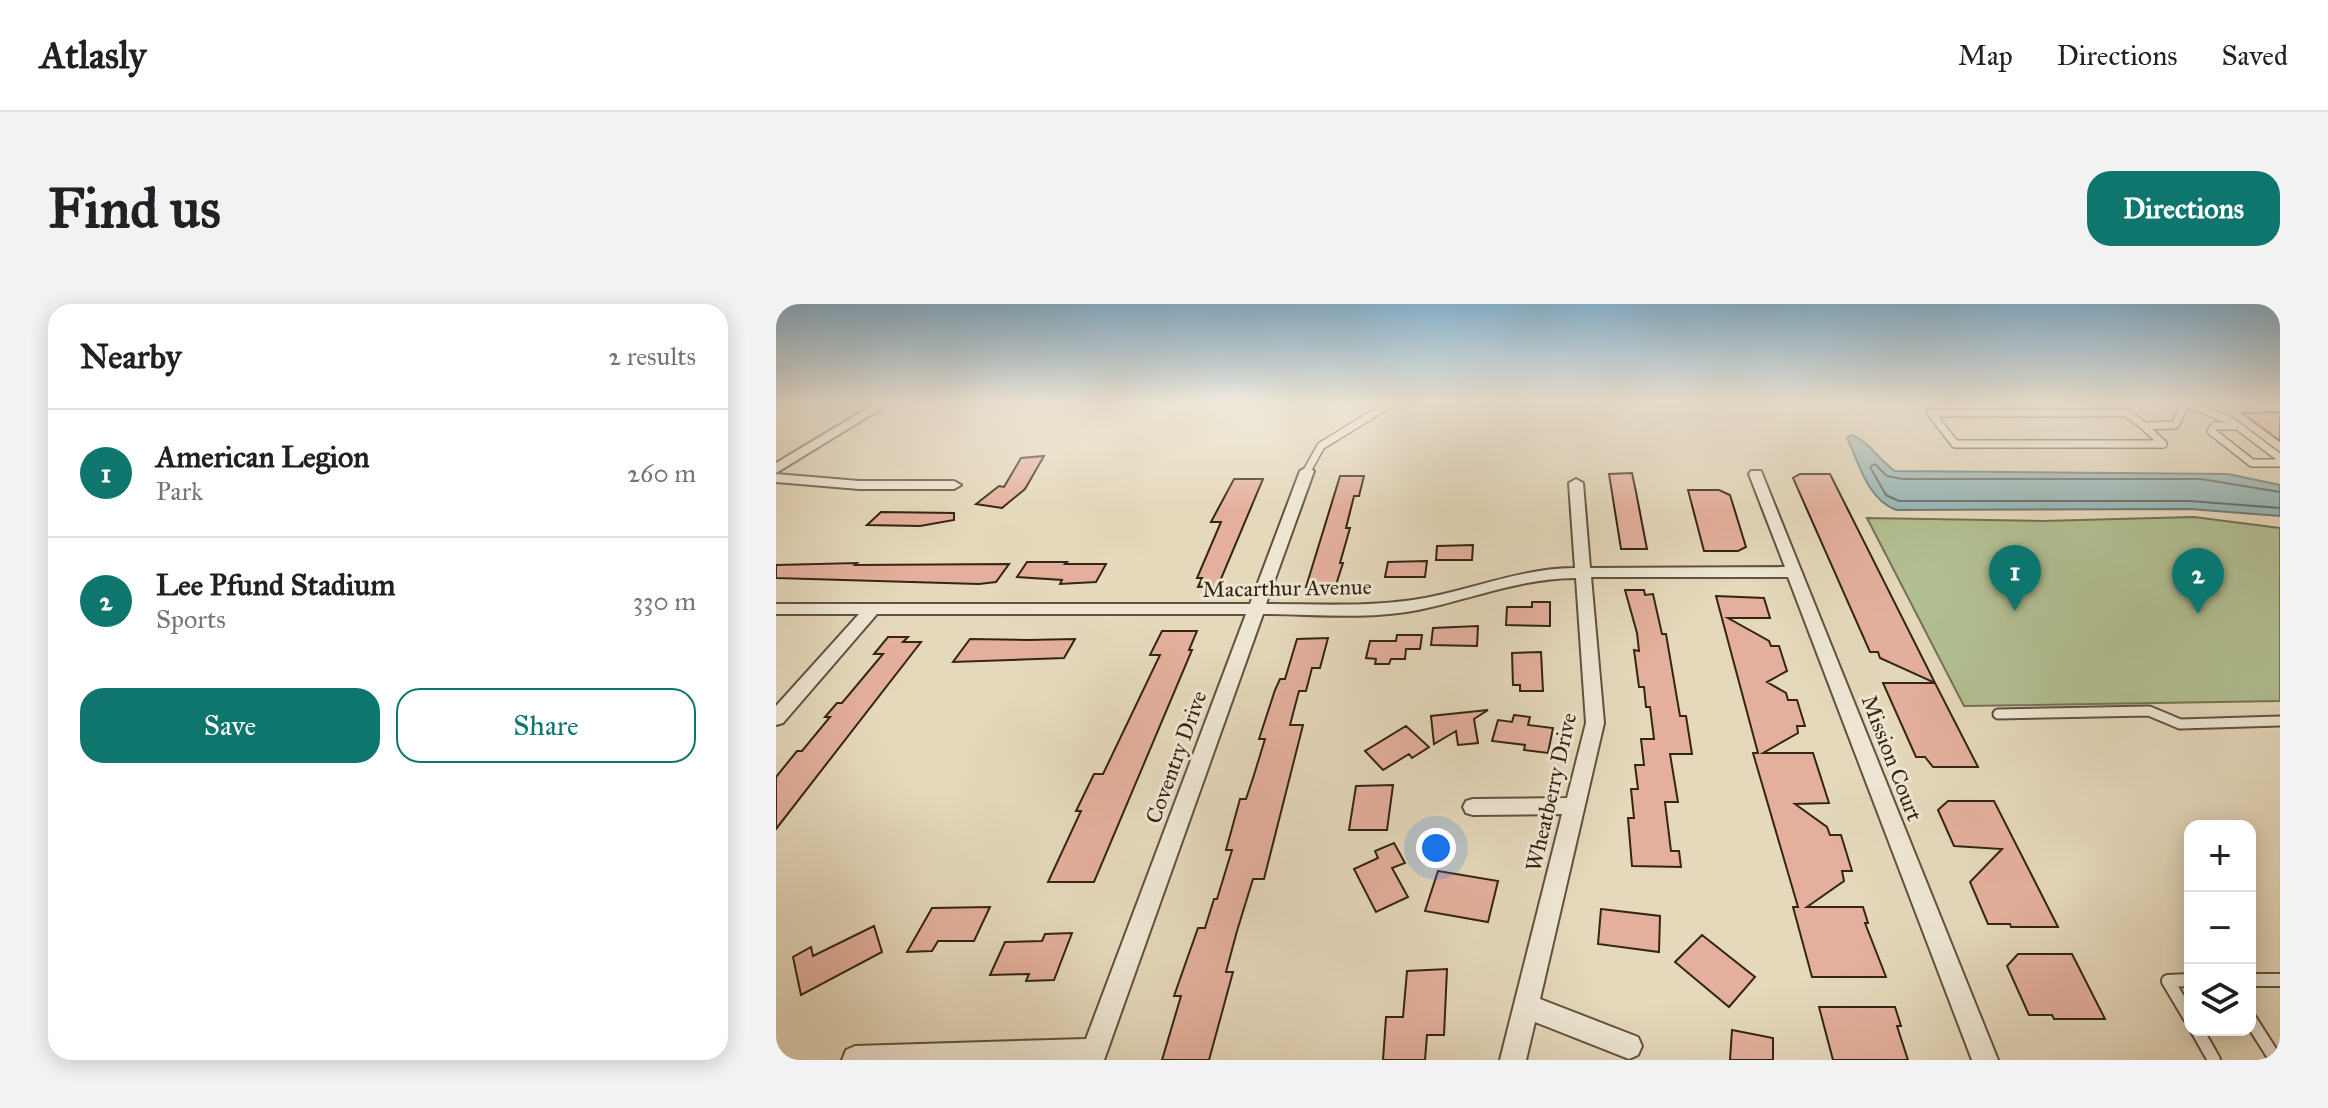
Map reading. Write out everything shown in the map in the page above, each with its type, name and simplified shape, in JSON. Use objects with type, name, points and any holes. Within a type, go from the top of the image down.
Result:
[{"type":"street","points":[[776,469],[826,438]]},
{"type":"street","name":"Coventry Drive","points":[[1093,1056],[1307,471]]},
{"type":"street","name":"Mission Court","points":[[1756,474],[1985,1060]]},
{"type":"street","points":[[776,478],[859,485],[954,485]]},
{"type":"street","name":"Wheatberry Drive","points":[[1513,1060],[1595,723],[1576,483]]},
{"type":"street","name":"Macarthur Avenue","points":[[776,609],[1255,611],[1401,607],[1521,577],[1583,572],[1794,572]]},
{"type":"street","points":[[776,718],[871,611]]},
{"type":"street","points":[[1473,807],[1575,806]]},
{"type":"street","points":[[1528,1007],[1629,1046]]},
{"type":"street","points":[[855,1059],[1093,1056]]},
{"type":"lane","points":[[1307,471],[1321,446],[1334,438]]},
{"type":"lane","points":[[1951,438],[1955,444],[2163,444],[2157,438]]},
{"type":"lane","points":[[2220,438],[2252,463],[2280,460]]},
{"type":"lane","points":[[2253,438],[2280,460]]},
{"type":"lane","points":[[1998,714],[2149,711],[2180,724],[2280,721]]},
{"type":"lane","points":[[2184,980],[2168,981],[2184,1008]]},
{"type":"lane","points":[[2256,980],[2280,980]]},
{"type":"lane","points":[[2256,1028],[2276,1060]]},
{"type":"lane","points":[[2200,1036],[2214,1060]]},
{"type":"green space","points":[[2194,517],[2280,528],[2280,701],[1964,706],[1867,518],[2042,521]]},
{"type":"water","points":[[1847,438],[1864,442],[1895,471],[2228,474],[2280,485],[2280,516],[2190,509],[1897,510],[1879,498],[1866,480]]},
{"type":"building","points":[[1044,456],[1025,489],[1002,508],[976,504],[999,486],[1004,487],[1021,458]]},
{"type":"building","points":[[1632,473],[1647,549],[1621,549],[1609,474]]},
{"type":"building","points":[[1800,474],[1830,474],[1935,683],[1880,658],[1878,652],[1870,652],[1793,478]]},
{"type":"building","points":[[1340,476],[1364,476],[1359,496],[1354,496],[1346,528],[1350,528],[1340,563],[1343,563],[1335,588],[1306,587]]},
{"type":"building","points":[[1234,479],[1263,479],[1218,586],[1198,587],[1202,578],[1197,578],[1221,522],[1211,522]]},
{"type":"building","points":[[1688,490],[1719,490],[1730,495],[1746,547],[1738,551],[1704,551]]},
{"type":"building","points":[[881,512],[954,513],[954,520],[920,526],[867,525]]},
{"type":"building","points":[[1473,545],[1472,560],[1436,560],[1437,546]]},
{"type":"building","points":[[1427,561],[1425,577],[1385,577],[1388,562]]},
{"type":"building","points":[[1027,562],[1106,564],[1096,582],[1060,584],[1062,580],[1017,577]]},
{"type":"building","points":[[857,563],[855,565],[1009,564],[996,582],[979,584],[776,578],[776,565]]},
{"type":"building","points":[[1625,590],[1644,590],[1645,595],[1653,594],[1662,634],[1666,634],[1680,716],[1686,716],[1692,754],[1670,754],[1678,802],[1665,802],[1671,851],[1679,851],[1681,867],[1632,866],[1628,818],[1634,818],[1631,789],[1638,789],[1635,765],[1644,765],[1641,739],[1654,739],[1650,707],[1646,707],[1644,687],[1639,687],[1634,650],[1639,651],[1637,633]]},
{"type":"building","points":[[1716,596],[1764,598],[1770,618],[1728,618],[1769,641],[1771,646],[1779,646],[1787,671],[1767,682],[1786,693],[1788,700],[1797,700],[1805,726],[1797,726],[1798,733],[1763,753],[1813,753],[1829,803],[1795,804],[1827,827],[1830,835],[1841,835],[1852,871],[1842,871],[1844,881],[1807,907],[1863,907],[1868,923],[1865,923],[1886,977],[1812,977],[1793,907],[1798,907],[1753,753],[1758,753]]},
{"type":"building","points":[[1532,602],[1550,602],[1550,626],[1506,625],[1507,607],[1532,607]]},
{"type":"building","points":[[1478,626],[1477,646],[1431,645],[1433,628]]},
{"type":"building","points":[[1162,631],[1197,631],[1189,650],[1192,650],[1094,882],[1048,882],[1081,811],[1076,811],[1094,774],[1103,774],[1160,655],[1150,655]]},
{"type":"building","points":[[1397,635],[1422,635],[1420,649],[1406,649],[1405,659],[1391,659],[1389,664],[1375,664],[1376,659],[1366,658],[1370,641],[1396,641]]},
{"type":"building","points":[[888,637],[908,637],[903,642],[921,642],[776,829],[776,777],[797,751],[802,751],[830,717],[825,717],[837,703],[842,703],[883,654],[874,654]]},
{"type":"building","points":[[1328,638],[1320,668],[1312,668],[1306,691],[1299,691],[1290,725],[1303,725],[1264,879],[1253,879],[1237,931],[1226,972],[1233,972],[1209,1060],[1162,1060],[1181,996],[1174,996],[1198,928],[1205,928],[1214,899],[1217,899],[1232,850],[1226,850],[1240,799],[1246,799],[1254,775],[1265,739],[1259,739],[1275,690],[1280,679],[1285,679],[1297,639]]},
{"type":"building","points":[[970,639],[1075,639],[1064,658],[953,662]]},
{"type":"building","points":[[1541,652],[1543,691],[1520,691],[1520,685],[1513,685],[1512,653]]},
{"type":"building","points":[[1883,683],[1935,683],[1978,767],[1933,767],[1925,757],[1916,757]]},
{"type":"building","points":[[1488,710],[1474,719],[1478,743],[1458,745],[1456,731],[1434,744],[1431,716]]},
{"type":"building","points":[[1514,715],[1530,717],[1528,725],[1553,728],[1548,753],[1524,750],[1525,745],[1492,741],[1498,720],[1512,722]]},
{"type":"building","points":[[1406,726],[1429,747],[1412,758],[1409,754],[1383,770],[1365,751]]},
{"type":"building","points":[[1393,785],[1387,830],[1349,830],[1356,786]]},
{"type":"building","points":[[1948,801],[1994,801],[2058,927],[1988,924],[1970,882],[2002,849],[1954,846],[1938,810]]},
{"type":"building","points":[[1394,843],[1405,863],[1392,868],[1408,897],[1376,912],[1354,869],[1378,858],[1375,851]]},
{"type":"building","points":[[1438,871],[1498,881],[1488,922],[1425,911]]},
{"type":"building","points":[[990,907],[974,941],[938,941],[932,951],[907,952],[932,908]]},
{"type":"building","points":[[1601,909],[1660,916],[1659,952],[1598,944]]},
{"type":"building","points":[[874,926],[882,952],[801,995],[793,957],[811,947],[813,956]]},
{"type":"building","points":[[1072,933],[1054,980],[1026,981],[1029,974],[990,975],[1005,942],[1042,941],[1045,934]]},
{"type":"building","points":[[1702,935],[1755,977],[1729,1007],[1675,962]]},
{"type":"building","points":[[2018,954],[2072,954],[2105,1019],[2054,1019],[2052,1015],[2029,1015],[2007,966]]},
{"type":"building","points":[[1447,969],[1444,1035],[1427,1035],[1425,1060],[1383,1060],[1386,1017],[1403,1017],[1407,971]]},
{"type":"building","points":[[1819,1007],[1895,1007],[1901,1026],[1897,1026],[1908,1060],[1833,1060]]},
{"type":"building","points":[[1732,1030],[1773,1038],[1773,1060],[1730,1060]]},
{"type":"place","name":"American Legion","points":[[2015,611]]},
{"type":"place","name":"Lee Pfund Stadium","points":[[2198,614]]}]
